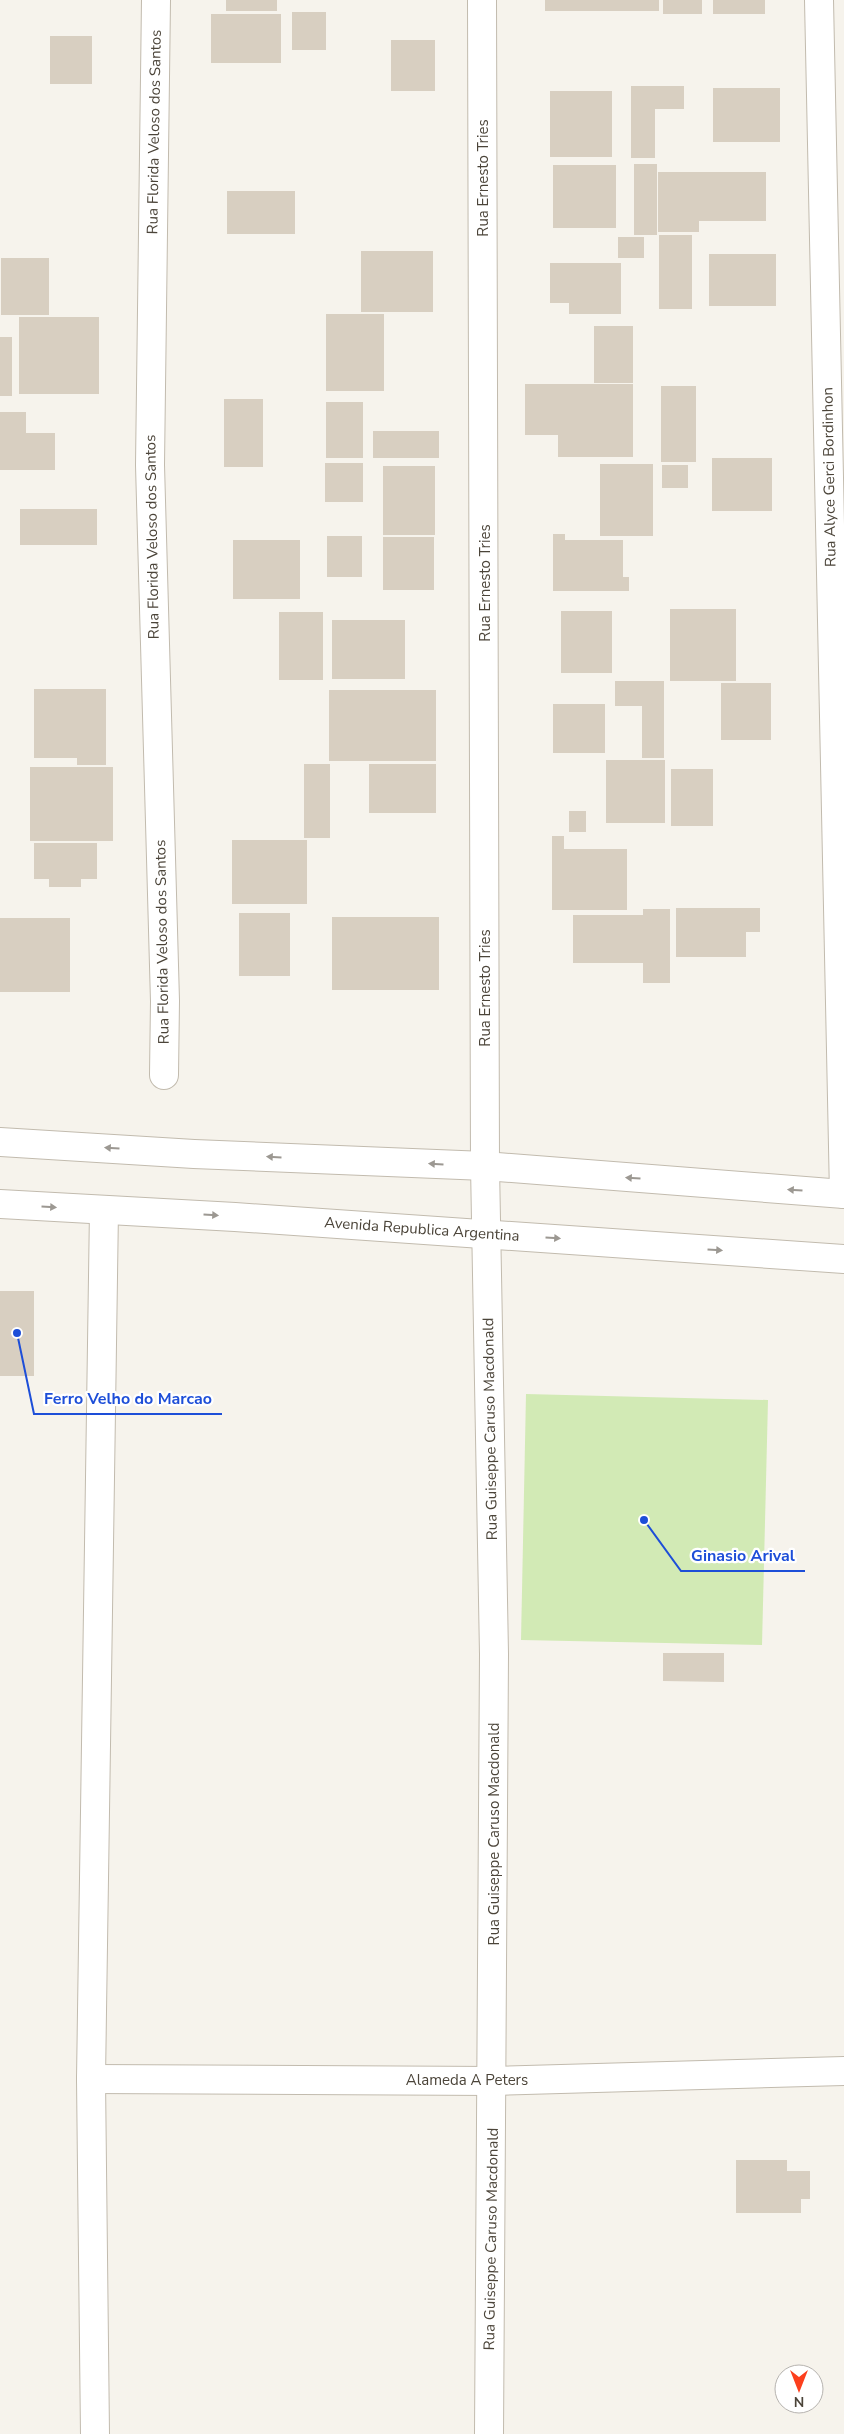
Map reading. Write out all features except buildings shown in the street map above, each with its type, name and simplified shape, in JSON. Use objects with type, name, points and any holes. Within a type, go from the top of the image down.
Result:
[{"type":"street","name":"Rua Florida Veloso dos Santos","points":[[156,0],[150,465],[164,1001],[164,1075]]},
{"type":"street","name":"Rua Ernesto Tries","points":[[482,0],[485,1166],[487,1234]]},
{"type":"street","name":"Rua Alyce Gerci Bordinhon","points":[[819,0],[844,1194]]},
{"type":"street","points":[[0,1142],[194,1154],[485,1166],[844,1194]]},
{"type":"street","name":"Avenida Republica Argentina","points":[[0,1204],[487,1234],[844,1259]]},
{"type":"street","points":[[95,2434],[90,2079],[104,1210]]},
{"type":"street","name":"Rua Guiseppe Caruso Macdonald","points":[[487,1234],[494,1654],[493,2082],[489,2434]]},
{"type":"street","name":"Alameda A Peters","points":[[90,2079],[493,2082],[844,2071]]},
{"type":"green space","points":[[526,1394],[768,1400],[762,1645],[521,1640]]},
{"type":"place","name":"Ferro Velho do Marcao","points":[[17,1333]]},
{"type":"place","name":"Ginasio Arival","points":[[644,1520]]}]
